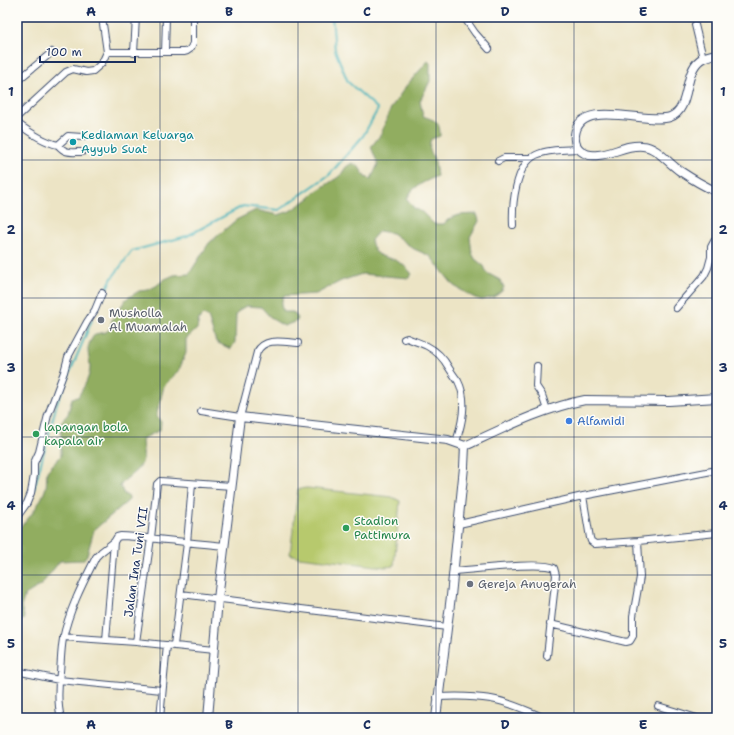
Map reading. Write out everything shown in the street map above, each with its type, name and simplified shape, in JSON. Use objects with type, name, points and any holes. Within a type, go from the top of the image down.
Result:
[{"type":"street","points":[[17,117],[66,72],[73,69],[90,72],[96,70],[102,63],[107,52],[102,17]]},
{"type":"street","points":[[134,53],[136,17]]},
{"type":"street","points":[[165,52],[166,17]]},
{"type":"street","points":[[107,52],[184,52],[190,49],[193,43],[193,17]]},
{"type":"street","points":[[464,17],[489,49]]},
{"type":"street","points":[[695,25],[703,58]]},
{"type":"street","points":[[17,81],[52,52]]},
{"type":"street","points":[[717,54],[703,58],[699,61],[692,71],[681,107],[674,115],[657,118],[610,114],[592,116],[581,122],[575,132],[575,145],[578,149],[588,155],[600,155],[627,147],[648,147],[693,180],[717,192]]},
{"type":"street","points":[[17,123],[29,132],[58,145],[63,150],[69,152],[82,152]]},
{"type":"street","points":[[58,145],[68,136],[82,137]]},
{"type":"street","points":[[498,161],[504,158],[531,158],[542,153],[578,149]]},
{"type":"street","points":[[513,226],[516,190],[523,170],[531,158]]},
{"type":"street","points":[[676,308],[704,276],[711,257],[711,247],[717,236]]},
{"type":"street","points":[[17,516],[31,493],[34,463],[39,452],[48,415],[68,357],[84,327],[97,307],[102,293]]},
{"type":"street","points":[[404,339],[407,338],[436,352],[445,361],[458,382],[461,390],[463,405],[461,426],[456,442]]},
{"type":"street","points":[[208,718],[218,599],[240,417],[257,352],[261,346],[272,341],[298,343]]},
{"type":"street","points":[[537,366],[536,386],[542,394],[547,410]]},
{"type":"street","points":[[201,410],[240,417],[456,442],[465,446],[547,410],[573,402],[585,400],[669,401],[717,398]]},
{"type":"street","points":[[436,718],[437,697],[454,571],[465,446]]},
{"type":"street","points":[[459,524],[584,496],[717,470]]},
{"type":"street","name":"Jalan Ina Tuni VII","points":[[136,642],[157,484],[160,481],[192,484]]},
{"type":"street","points":[[174,645],[187,543],[192,484],[232,486]]},
{"type":"street","points":[[584,496],[590,538],[593,543],[638,541],[717,533]]},
{"type":"street","points":[[61,718],[58,708],[63,637],[73,603],[96,557],[114,542],[117,537],[121,536],[225,546]]},
{"type":"street","points":[[550,624],[630,642],[633,636],[633,616],[640,577],[638,541]]},
{"type":"street","points":[[106,640],[114,542]]},
{"type":"street","points":[[454,571],[532,565],[552,566],[556,575],[547,656]]},
{"type":"street","points":[[181,594],[447,627]]},
{"type":"street","points":[[63,637],[174,645],[214,650]]},
{"type":"street","points":[[160,718],[167,645]]},
{"type":"street","points":[[21,672],[59,680],[162,690]]},
{"type":"street","points":[[437,697],[472,697],[492,699],[545,718]]},
{"type":"street","points":[[658,706],[697,718]]},
{"type":"green space","points":[[428,61],[430,63],[430,81],[420,101],[423,116],[436,122],[439,127],[440,136],[431,139],[430,146],[430,151],[435,162],[437,176],[424,182],[412,191],[407,199],[414,208],[422,212],[434,224],[444,224],[447,220],[459,215],[477,214],[479,221],[470,237],[472,253],[475,259],[484,266],[487,273],[500,280],[504,287],[502,291],[494,297],[482,300],[475,298],[454,286],[430,256],[414,249],[392,233],[379,231],[371,240],[374,250],[379,255],[395,260],[407,268],[412,274],[409,278],[362,274],[341,281],[316,294],[283,296],[281,306],[284,312],[293,312],[298,318],[297,321],[284,326],[272,319],[261,307],[246,306],[239,310],[236,315],[235,342],[231,349],[216,342],[208,317],[203,315],[199,319],[197,329],[186,339],[186,353],[179,370],[164,386],[157,413],[157,417],[161,422],[160,430],[142,439],[142,463],[120,486],[124,494],[129,497],[129,500],[94,530],[87,555],[83,560],[60,561],[41,585],[25,595],[21,607],[25,619],[17,622],[17,529],[26,521],[38,504],[46,487],[47,471],[61,456],[61,422],[68,414],[72,398],[78,397],[88,379],[90,367],[88,347],[95,334],[106,332],[110,329],[112,320],[126,299],[139,291],[148,290],[156,286],[165,279],[174,275],[189,274],[209,243],[236,220],[256,210],[278,215],[290,211],[308,199],[315,192],[340,176],[346,167],[352,163],[359,167],[365,177],[371,179],[378,164],[371,147],[381,134],[391,108],[406,86]]},
{"type":"green space","points":[[307,488],[392,497],[400,501],[394,566],[385,567],[299,557],[290,554],[298,489]]},
{"type":"waterway","points":[[104,294],[112,278],[132,251],[187,236],[243,206],[279,210],[329,175],[363,136],[378,109],[348,82],[335,50],[332,17]]},
{"type":"waterway","points":[[34,489],[57,403],[92,320]]},
{"type":"place","name":"Kediaman Keluarga Ayyub Suat","points":[[73,142]]},
{"type":"place","name":"Musholla Al Muamalah","points":[[101,320]]},
{"type":"place","name":"Alfamidi","points":[[569,421]]},
{"type":"place","name":"lapangan bola kapala air","points":[[36,434]]},
{"type":"place","name":"Stadion Pattimura","points":[[346,528]]},
{"type":"place","name":"Gereja Anugerah","points":[[470,584]]}]
